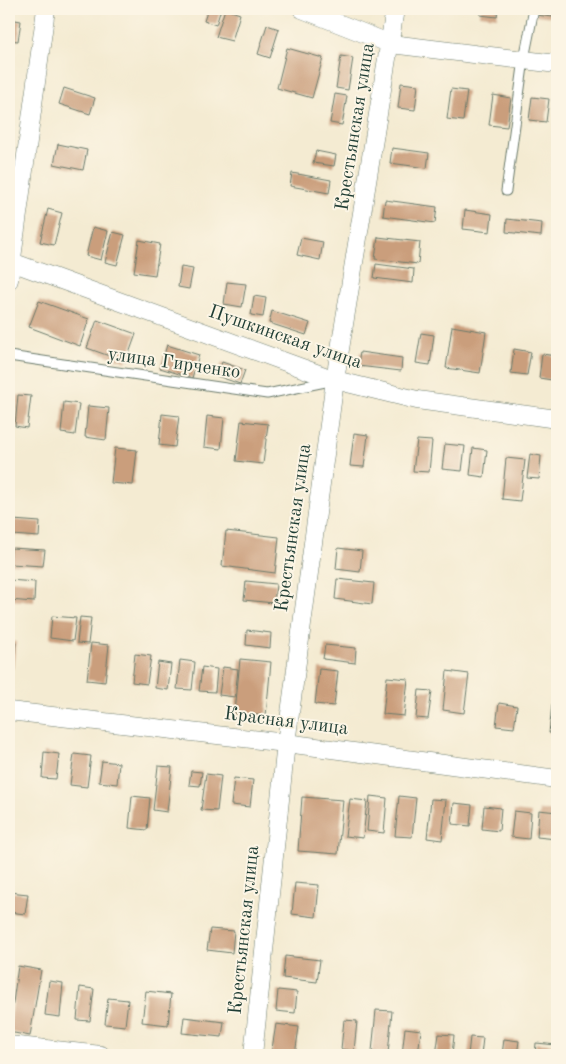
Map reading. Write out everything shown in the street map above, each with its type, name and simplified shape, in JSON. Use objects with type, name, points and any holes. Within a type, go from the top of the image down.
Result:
[{"type":"street","points":[[9,280],[10,261],[46,9]]},
{"type":"street","points":[[302,9],[391,44],[557,64]]},
{"type":"street","name":"Крестьянская улица","points":[[253,1055],[286,743],[335,380],[391,44],[395,9]]},
{"type":"street","name":"Пушкинская улица","points":[[10,261],[335,380],[418,400],[557,419]]},
{"type":"street","name":"Красная улица","points":[[9,710],[286,743],[557,779]]},
{"type":"street","points":[[9,1045],[101,1055]]},
{"type":"lane","points":[[506,191],[524,59],[534,9]]},
{"type":"lane","name":"улица Гирченко","points":[[9,356],[267,394],[335,380]]},
{"type":"building","points":[[208,9],[221,9],[216,25],[204,21]]},
{"type":"building","points":[[225,9],[240,14],[232,41],[216,37]]},
{"type":"building","points":[[481,9],[498,9],[497,17],[480,15]]},
{"type":"building","points":[[537,9],[554,9],[553,17],[536,15]]},
{"type":"building","points":[[9,19],[21,21],[18,41],[9,40]]},
{"type":"building","points":[[267,25],[279,29],[270,58],[258,54]]},
{"type":"building","points":[[287,48],[323,58],[312,98],[277,88]]},
{"type":"building","points":[[341,56],[353,58],[348,90],[336,88]]},
{"type":"building","points":[[401,83],[418,85],[415,110],[398,108]]},
{"type":"building","points":[[64,88],[95,98],[90,114],[59,104]]},
{"type":"building","points":[[451,89],[467,91],[463,121],[447,119]]},
{"type":"building","points":[[335,94],[347,96],[342,125],[330,123]]},
{"type":"building","points":[[493,95],[511,98],[507,127],[489,125]]},
{"type":"building","points":[[532,97],[549,99],[546,122],[529,120]]},
{"type":"building","points":[[58,144],[87,150],[83,170],[54,164]]},
{"type":"building","points":[[392,148],[429,153],[427,168],[390,163]]},
{"type":"building","points":[[316,151],[336,155],[334,166],[313,163]]},
{"type":"building","points":[[292,173],[331,180],[329,193],[290,186]]},
{"type":"building","points":[[385,200],[437,207],[435,223],[383,216]]},
{"type":"building","points":[[48,209],[62,213],[54,245],[40,242]]},
{"type":"building","points":[[465,210],[492,214],[490,232],[463,229]]},
{"type":"building","points":[[507,219],[542,223],[541,236],[506,232]]},
{"type":"building","points":[[93,227],[108,231],[101,260],[86,256]]},
{"type":"building","points":[[113,232],[125,235],[117,265],[105,262]]},
{"type":"building","points":[[378,237],[420,242],[418,264],[375,259]]},
{"type":"building","points":[[301,238],[323,242],[320,260],[297,255]]},
{"type":"building","points":[[139,240],[160,244],[155,275],[134,272]]},
{"type":"building","points":[[376,264],[414,269],[413,283],[374,278]]},
{"type":"building","points":[[181,267],[193,269],[189,289],[178,287]]},
{"type":"building","points":[[227,282],[246,284],[242,307],[224,304]]},
{"type":"building","points":[[254,296],[266,298],[263,317],[251,315]]},
{"type":"building","points":[[39,301],[89,319],[80,346],[29,327]]},
{"type":"building","points":[[272,311],[310,323],[306,335],[269,323]]},
{"type":"building","points":[[97,320],[136,334],[126,362],[87,348]]},
{"type":"building","points":[[452,326],[486,332],[480,373],[446,368]]},
{"type":"building","points":[[421,333],[434,335],[430,365],[416,363]]},
{"type":"building","points":[[167,345],[199,355],[192,378],[160,368]]},
{"type":"building","points":[[514,349],[531,352],[527,375],[511,373]]},
{"type":"building","points":[[360,352],[402,358],[401,371],[358,366]]},
{"type":"building","points":[[542,354],[556,356],[552,380],[539,378]]},
{"type":"building","points":[[222,362],[245,370],[240,384],[217,376]]},
{"type":"building","points":[[18,395],[31,396],[27,428],[15,426]]},
{"type":"building","points":[[64,402],[79,404],[75,435],[61,433]]},
{"type":"building","points":[[88,406],[109,408],[106,440],[85,437]]},
{"type":"building","points":[[162,414],[179,416],[175,447],[159,445]]},
{"type":"building","points":[[207,416],[224,418],[221,449],[204,447]]},
{"type":"building","points":[[241,421],[268,424],[263,464],[236,461]]},
{"type":"building","points":[[354,433],[368,435],[364,467],[350,466]]},
{"type":"building","points":[[417,440],[432,441],[429,472],[413,471]]},
{"type":"building","points":[[445,444],[465,446],[462,471],[442,469]]},
{"type":"building","points":[[115,448],[137,450],[133,485],[111,483]]},
{"type":"building","points":[[473,448],[487,450],[484,477],[470,475]]},
{"type":"building","points":[[530,454],[541,456],[539,479],[527,478]]},
{"type":"building","points":[[506,458],[525,460],[520,501],[502,499]]},
{"type":"building","points":[[13,520],[40,522],[39,537],[12,535]]},
{"type":"building","points":[[226,531],[279,537],[275,573],[222,566]]},
{"type":"building","points":[[11,548],[45,550],[43,566],[10,564]]},
{"type":"building","points":[[338,548],[362,551],[360,572],[336,569]]},
{"type":"building","points":[[337,579],[374,583],[372,604],[335,599]]},
{"type":"building","points":[[9,580],[35,582],[34,602],[9,600]]},
{"type":"building","points":[[246,581],[276,584],[274,603],[244,600]]},
{"type":"building","points":[[52,616],[76,618],[73,641],[50,638]]},
{"type":"building","points":[[80,617],[91,618],[88,644],[77,643]]},
{"type":"building","points":[[247,630],[271,633],[270,648],[246,645]]},
{"type":"building","points":[[9,641],[16,642],[13,669],[9,669]]},
{"type":"building","points":[[91,643],[109,645],[105,682],[87,680]]},
{"type":"building","points":[[325,645],[356,648],[355,663],[323,659]]},
{"type":"building","points":[[135,654],[151,656],[147,684],[132,682]]},
{"type":"building","points":[[240,659],[271,662],[266,716],[235,713]]},
{"type":"building","points":[[180,660],[195,662],[192,690],[177,689]]},
{"type":"building","points":[[158,662],[171,664],[168,690],[155,688]]},
{"type":"building","points":[[202,667],[217,669],[215,692],[199,691]]},
{"type":"building","points":[[223,667],[238,669],[235,697],[219,695]]},
{"type":"building","points":[[319,669],[338,671],[334,706],[315,704]]},
{"type":"building","points":[[447,671],[469,674],[464,713],[443,710]]},
{"type":"building","points":[[387,677],[408,679],[404,716],[383,714]]},
{"type":"building","points":[[419,690],[432,691],[428,719],[416,718]]},
{"type":"building","points":[[499,703],[517,706],[514,728],[496,726]]},
{"type":"building","points":[[552,704],[557,705],[557,734],[549,733]]},
{"type":"building","points":[[44,752],[59,754],[56,779],[42,778]]},
{"type":"building","points":[[74,754],[91,756],[87,787],[70,785]]},
{"type":"building","points":[[102,761],[119,763],[117,784],[99,782]]},
{"type":"building","points":[[158,766],[172,767],[167,812],[153,810]]},
{"type":"building","points":[[191,771],[202,772],[200,786],[189,785]]},
{"type":"building","points":[[206,774],[221,776],[217,811],[201,810]]},
{"type":"building","points":[[234,778],[253,780],[250,807],[231,805]]},
{"type":"building","points":[[132,796],[150,798],[147,830],[129,828]]},
{"type":"building","points":[[370,796],[387,798],[384,833],[367,831]]},
{"type":"building","points":[[399,796],[416,798],[412,837],[395,836]]},
{"type":"building","points":[[302,797],[343,800],[338,854],[298,851]]},
{"type":"building","points":[[350,799],[367,801],[363,838],[345,836]]},
{"type":"building","points":[[431,799],[446,800],[442,840],[427,838]]},
{"type":"building","points":[[454,803],[472,805],[470,826],[452,824]]},
{"type":"building","points":[[484,806],[501,808],[499,831],[482,829]]},
{"type":"building","points":[[539,810],[557,812],[556,839],[537,837]]},
{"type":"building","points":[[514,811],[531,813],[529,839],[511,837]]},
{"type":"building","points":[[9,839],[14,839],[11,863],[9,863]]},
{"type":"building","points":[[295,883],[319,885],[316,917],[292,914]]},
{"type":"building","points":[[9,892],[28,894],[25,914],[9,912]]},
{"type":"building","points":[[210,929],[234,931],[232,953],[207,950]]},
{"type":"building","points":[[285,956],[320,960],[317,982],[283,978]]},
{"type":"building","points":[[18,966],[41,970],[30,1036],[9,1032]]},
{"type":"building","points":[[49,981],[63,983],[60,1017],[45,1015]]},
{"type":"building","points":[[80,987],[94,989],[90,1021],[77,1020]]},
{"type":"building","points":[[278,990],[297,992],[295,1013],[276,1011]]},
{"type":"building","points":[[146,991],[171,994],[168,1025],[142,1022]]},
{"type":"building","points":[[108,998],[128,1000],[125,1026],[105,1024]]},
{"type":"building","points":[[376,1010],[392,1011],[388,1054],[372,1052]]},
{"type":"building","points":[[184,1017],[224,1022],[222,1037],[182,1033]]},
{"type":"building","points":[[344,1020],[357,1021],[354,1051],[341,1049]]},
{"type":"building","points":[[276,1024],[299,1027],[295,1055],[271,1055]]},
{"type":"building","points":[[405,1028],[421,1030],[418,1055],[402,1055]]},
{"type":"building","points":[[439,1034],[454,1035],[452,1055],[436,1055]]},
{"type":"building","points":[[470,1037],[483,1038],[481,1055],[468,1055]]},
{"type":"building","points":[[504,1039],[519,1041],[517,1055],[502,1055]]},
{"type":"building","points":[[536,1043],[557,1045],[557,1055],[535,1055]]}]
